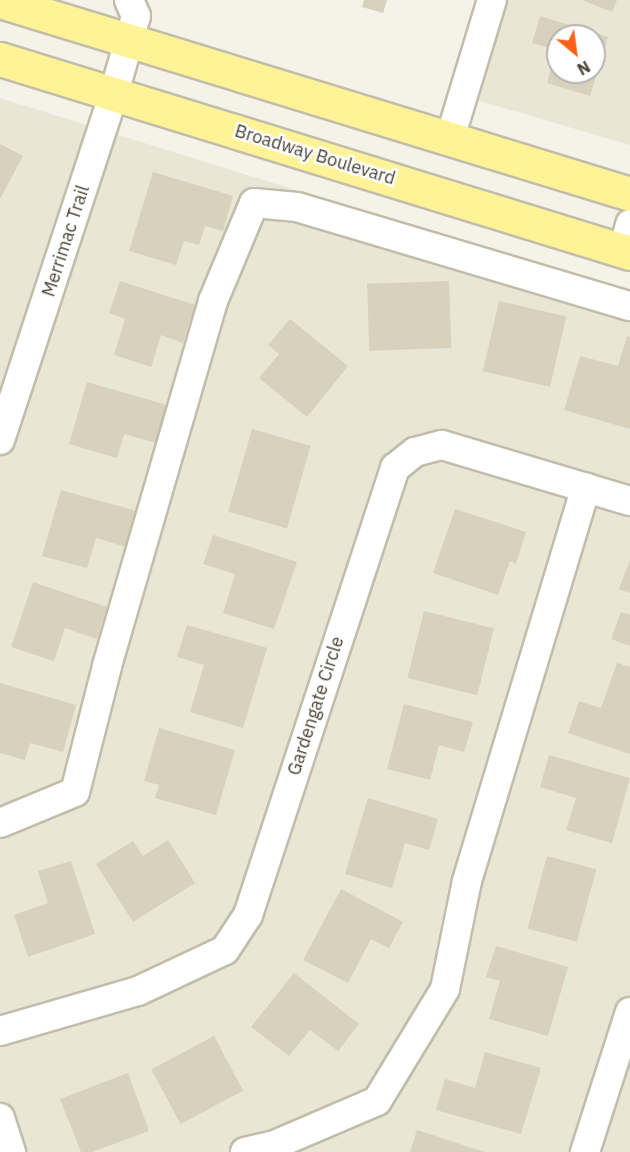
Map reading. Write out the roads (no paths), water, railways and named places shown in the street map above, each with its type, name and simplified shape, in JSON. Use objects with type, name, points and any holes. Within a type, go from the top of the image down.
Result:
[{"type":"main road","points":[[0,1],[630,194]]},
{"type":"main road","name":"Broadway Boulevard","points":[[0,60],[628,242]]},
{"type":"street","name":"Merrimac Trail","points":[[0,440],[114,93],[136,16],[129,0]]},
{"type":"street","points":[[450,138],[492,0]]},
{"type":"street","points":[[0,823],[75,792],[107,666],[213,301],[254,203],[297,207],[630,306]]},
{"type":"street","name":"Gardengate Circle","points":[[0,1031],[138,991],[225,950],[248,915],[395,468],[415,453],[442,445],[630,501]]},
{"type":"street","points":[[246,1152],[272,1146],[377,1101],[445,989],[467,881],[586,488]]},
{"type":"street","points":[[585,1152],[630,1012]]},
{"type":"street","points":[[0,1118],[10,1152]]}]
